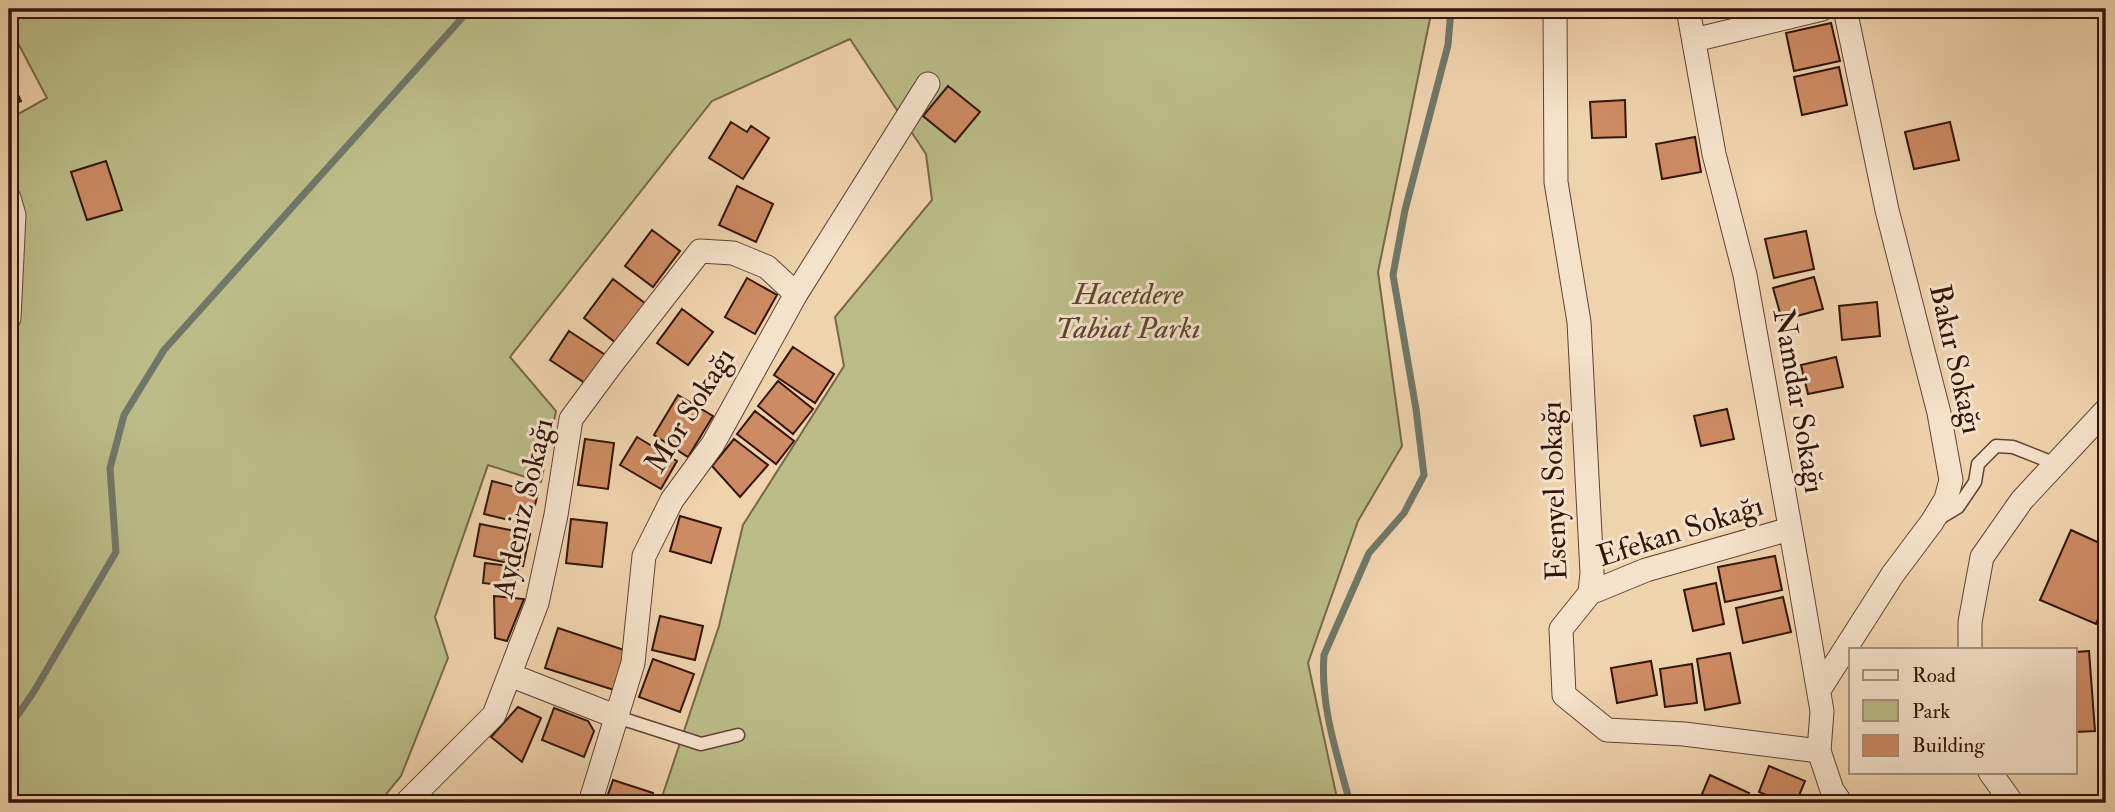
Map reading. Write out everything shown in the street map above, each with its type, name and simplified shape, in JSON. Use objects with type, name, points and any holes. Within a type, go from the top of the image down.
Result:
[{"type":"street","name":"Esenyel Sokağı","points":[[1555,9],[1556,182],[1579,322],[1592,573],[1590,593],[1561,629],[1564,695],[1607,730],[1685,734],[1819,751]]},
{"type":"street","name":"Namdar Sokağı","points":[[1688,9],[1714,154],[1745,275],[1819,690],[1822,711],[1819,751],[1834,799]]},
{"type":"street","points":[[1694,40],[1822,9]]},
{"type":"street","name":"Bakır Sokağı","points":[[1819,690],[1893,573],[1932,523],[1946,499],[1951,480],[1939,413],[1887,210],[1845,9]]},
{"type":"street","name":"Mor Sokağı","points":[[590,803],[634,663],[644,556],[672,500],[713,444],[796,295],[928,84]]},
{"type":"street","points":[[9,198],[15,215],[9,318]]},
{"type":"street","name":"Aydeniz Sokağı","points":[[406,803],[494,715],[537,603],[556,515],[571,419],[611,365],[700,251],[733,253],[767,267],[796,295]]},
{"type":"street","points":[[1970,648],[1970,622],[1982,557],[2022,500],[2106,410]]},
{"type":"street","name":"Efekan Sokağı","points":[[1590,593],[1646,570],[1790,529]]},
{"type":"street","points":[[510,675],[617,717]]},
{"type":"street","points":[[1991,774],[2012,803]]},
{"type":"lane","points":[[1932,523],[1958,507],[1975,482],[1978,464],[1996,446],[2013,447],[2056,464]]},
{"type":"lane","points":[[617,717],[701,744],[738,735]]},
{"type":"green space","name":"Hacetdere Tabiat Parkı","points":[[9,9],[1432,9],[1378,272],[1402,446],[1358,521],[1308,663],[1338,803],[660,803],[719,626],[743,525],[844,366],[835,317],[932,200],[926,154],[850,39],[712,101],[510,357],[556,411],[541,482],[488,465],[435,617],[448,658],[401,776],[379,803],[9,803],[9,424],[23,219],[9,185],[9,119],[47,98],[9,26]]},
{"type":"building","points":[[1831,23],[1840,61],[1794,71],[1786,33]]},
{"type":"building","points":[[1839,67],[1847,105],[1802,115],[1794,77]]},
{"type":"building","points":[[9,76],[21,101],[9,107]]},
{"type":"building","points":[[948,86],[980,112],[955,142],[923,116]]},
{"type":"building","points":[[1625,100],[1626,137],[1592,138],[1590,102]]},
{"type":"building","points":[[731,122],[747,132],[751,126],[769,138],[743,179],[709,158]]},
{"type":"building","points":[[1950,122],[1959,160],[1914,169],[1905,132]]},
{"type":"building","points":[[1695,137],[1701,172],[1662,179],[1656,144]]},
{"type":"building","points":[[106,161],[122,210],[87,220],[71,172]]},
{"type":"building","points":[[737,186],[773,204],[756,242],[719,225]]},
{"type":"building","points":[[652,230],[680,251],[653,287],[625,266]]},
{"type":"building","points":[[1806,231],[1814,269],[1774,278],[1765,239]]},
{"type":"building","points":[[1814,277],[1823,309],[1782,320],[1773,288]]},
{"type":"building","points":[[747,278],[777,295],[755,334],[725,317]]},
{"type":"building","points":[[613,279],[646,304],[616,343],[584,318]]},
{"type":"building","points":[[1877,302],[1880,336],[1842,340],[1839,306]]},
{"type":"building","points":[[682,309],[713,332],[688,365],[657,343]]},
{"type":"building","points":[[569,331],[607,356],[588,385],[550,360]]},
{"type":"building","points":[[793,347],[834,374],[815,403],[774,375]]},
{"type":"building","points":[[1836,357],[1843,387],[1808,394],[1801,365]]},
{"type":"building","points":[[778,381],[813,409],[793,434],[758,406]]},
{"type":"building","points":[[678,395],[713,416],[688,457],[654,435]]},
{"type":"building","points":[[1727,409],[1734,439],[1701,446],[1694,416]]},
{"type":"building","points":[[755,411],[794,441],[776,464],[737,434]]},
{"type":"building","points":[[637,437],[677,461],[661,489],[620,465]]},
{"type":"building","points":[[585,439],[614,443],[608,489],[578,485]]},
{"type":"building","points":[[734,439],[768,465],[740,497],[712,466]]},
{"type":"building","points":[[492,481],[538,493],[530,525],[484,514]]},
{"type":"building","points":[[680,516],[721,528],[711,563],[670,551]]},
{"type":"building","points":[[571,519],[607,523],[602,567],[566,563]]},
{"type":"building","points":[[480,524],[530,534],[523,566],[474,556]]},
{"type":"building","points":[[2071,530],[2106,546],[2106,600],[2096,624],[2040,600]]},
{"type":"building","points":[[1775,556],[1782,590],[1725,602],[1718,567]]},
{"type":"building","points":[[485,563],[518,567],[516,587],[483,583]]},
{"type":"building","points":[[1716,583],[1724,624],[1693,631],[1684,590]]},
{"type":"building","points":[[494,596],[524,599],[507,641],[495,638]]},
{"type":"building","points":[[1783,597],[1791,632],[1743,643],[1736,608]]},
{"type":"building","points":[[660,616],[703,626],[695,660],[652,650]]},
{"type":"building","points":[[558,628],[627,651],[614,690],[545,668]]},
{"type":"building","points":[[2089,651],[2095,731],[2076,732],[2076,652]]},
{"type":"building","points":[[1730,653],[1740,703],[1705,710],[1697,659]]},
{"type":"building","points":[[653,659],[694,674],[680,712],[639,697]]},
{"type":"building","points":[[1651,661],[1657,695],[1617,703],[1611,668]]},
{"type":"building","points":[[1692,664],[1697,703],[1665,707],[1660,669]]},
{"type":"building","points":[[518,707],[541,718],[522,762],[491,737]]},
{"type":"building","points":[[554,708],[588,721],[594,731],[584,757],[542,740]]},
{"type":"building","points":[[1769,766],[1805,781],[1796,803],[1785,803],[1759,792]]},
{"type":"building","points":[[1710,775],[1749,793],[1744,803],[1722,803],[1702,794]]},
{"type":"building","points":[[613,780],[653,793],[650,803],[605,803]]},
{"type":"waterway","points":[[9,727],[33,693],[116,552],[110,468],[124,415],[164,350],[470,9]]},
{"type":"waterway","points":[[1350,803],[1327,711],[1324,655],[1369,553],[1404,513],[1424,475],[1416,409],[1393,275],[1405,210],[1448,45],[1451,9]]}]
